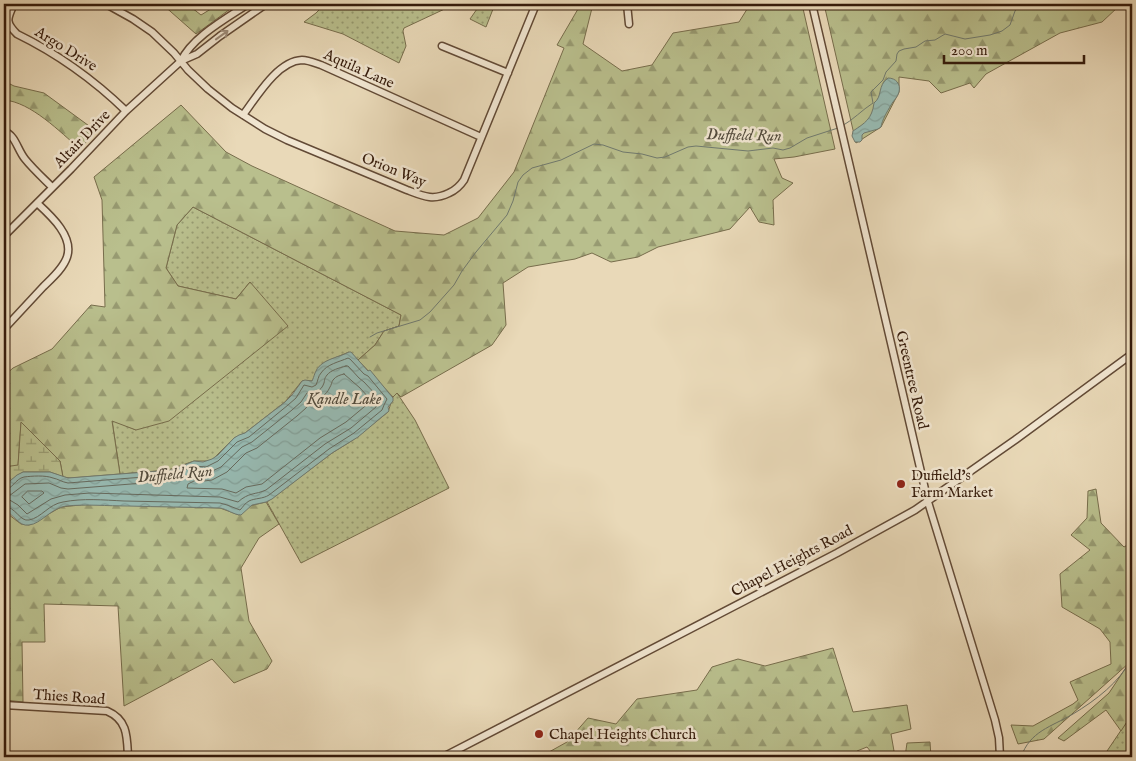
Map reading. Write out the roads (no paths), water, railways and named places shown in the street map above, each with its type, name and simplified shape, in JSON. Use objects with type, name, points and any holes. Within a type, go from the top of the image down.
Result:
[{"type":"street","name":"Argo Drive","points":[[14,4],[8,16],[8,22],[9,26],[17,34],[83,73],[126,111]]},
{"type":"street","points":[[106,4],[125,14],[159,38],[181,61]]},
{"type":"street","name":"Altair Drive","points":[[5,232],[71,170],[126,111],[181,61],[192,44],[248,4]]},
{"type":"street","name":"Altair Drive","points":[[181,61],[197,54],[266,4]]},
{"type":"street","name":"Orion Way","points":[[181,61],[208,89],[243,116],[265,129],[407,190],[435,198],[455,190],[464,180],[536,4]]},
{"type":"street","points":[[626,4],[630,24]]},
{"type":"street","name":"Greentree Road","points":[[812,4],[928,502],[995,720],[999,738],[1000,757]]},
{"type":"street","points":[[442,46],[508,73]]},
{"type":"street","name":"Aquila Lane","points":[[243,116],[260,91],[278,72],[299,60],[307,60],[481,137]]},
{"type":"street","points":[[4,131],[9,133],[25,159],[52,187]]},
{"type":"street","points":[[4,330],[56,274],[67,258],[68,245],[62,230],[54,219],[37,203]]},
{"type":"street","name":"Chapel Heights Road","points":[[443,757],[837,553],[928,502],[1132,354]]},
{"type":"street","name":"Thies Road","points":[[4,705],[107,710],[116,716],[123,725],[127,739],[128,757]]},
{"type":"water","points":[[888,78],[896,80],[899,84],[898,96],[886,113],[881,127],[864,133],[860,142],[855,142],[852,136],[853,131],[870,117],[882,84]]},
{"type":"water","name":"Kandle Lake","points":[[349,352],[368,371],[370,370],[393,398],[388,407],[389,411],[358,437],[332,453],[272,499],[252,505],[241,515],[220,508],[74,505],[61,507],[38,522],[25,525],[4,511],[4,486],[23,472],[50,472],[68,478],[172,470],[194,461],[203,462],[212,459],[234,438],[245,433],[285,402],[302,381],[312,381],[317,368],[330,359]]},
{"type":"waterway","name":"Duffield Run","points":[[842,126],[873,103],[871,92],[883,80],[886,72],[896,61],[899,51],[916,47],[925,41],[935,40],[945,34],[965,39],[1002,31],[1010,25],[1015,11],[1020,4]]},
{"type":"waterway","name":"Duffield Run","points":[[370,337],[377,333],[420,320],[430,312],[454,285],[476,252],[507,215],[518,182],[532,168],[561,160],[594,144],[623,152],[657,158],[696,146],[748,151],[773,148],[783,150],[807,138],[838,128]]},
{"type":"waterway","points":[[1021,757],[1025,748],[1036,735],[1082,709],[1114,683],[1132,658]]},
{"type":"place","name":"Duffield's Farm Market","points":[[901,484]]},
{"type":"place","name":"Chapel Heights Church","points":[[539,734]]}]
